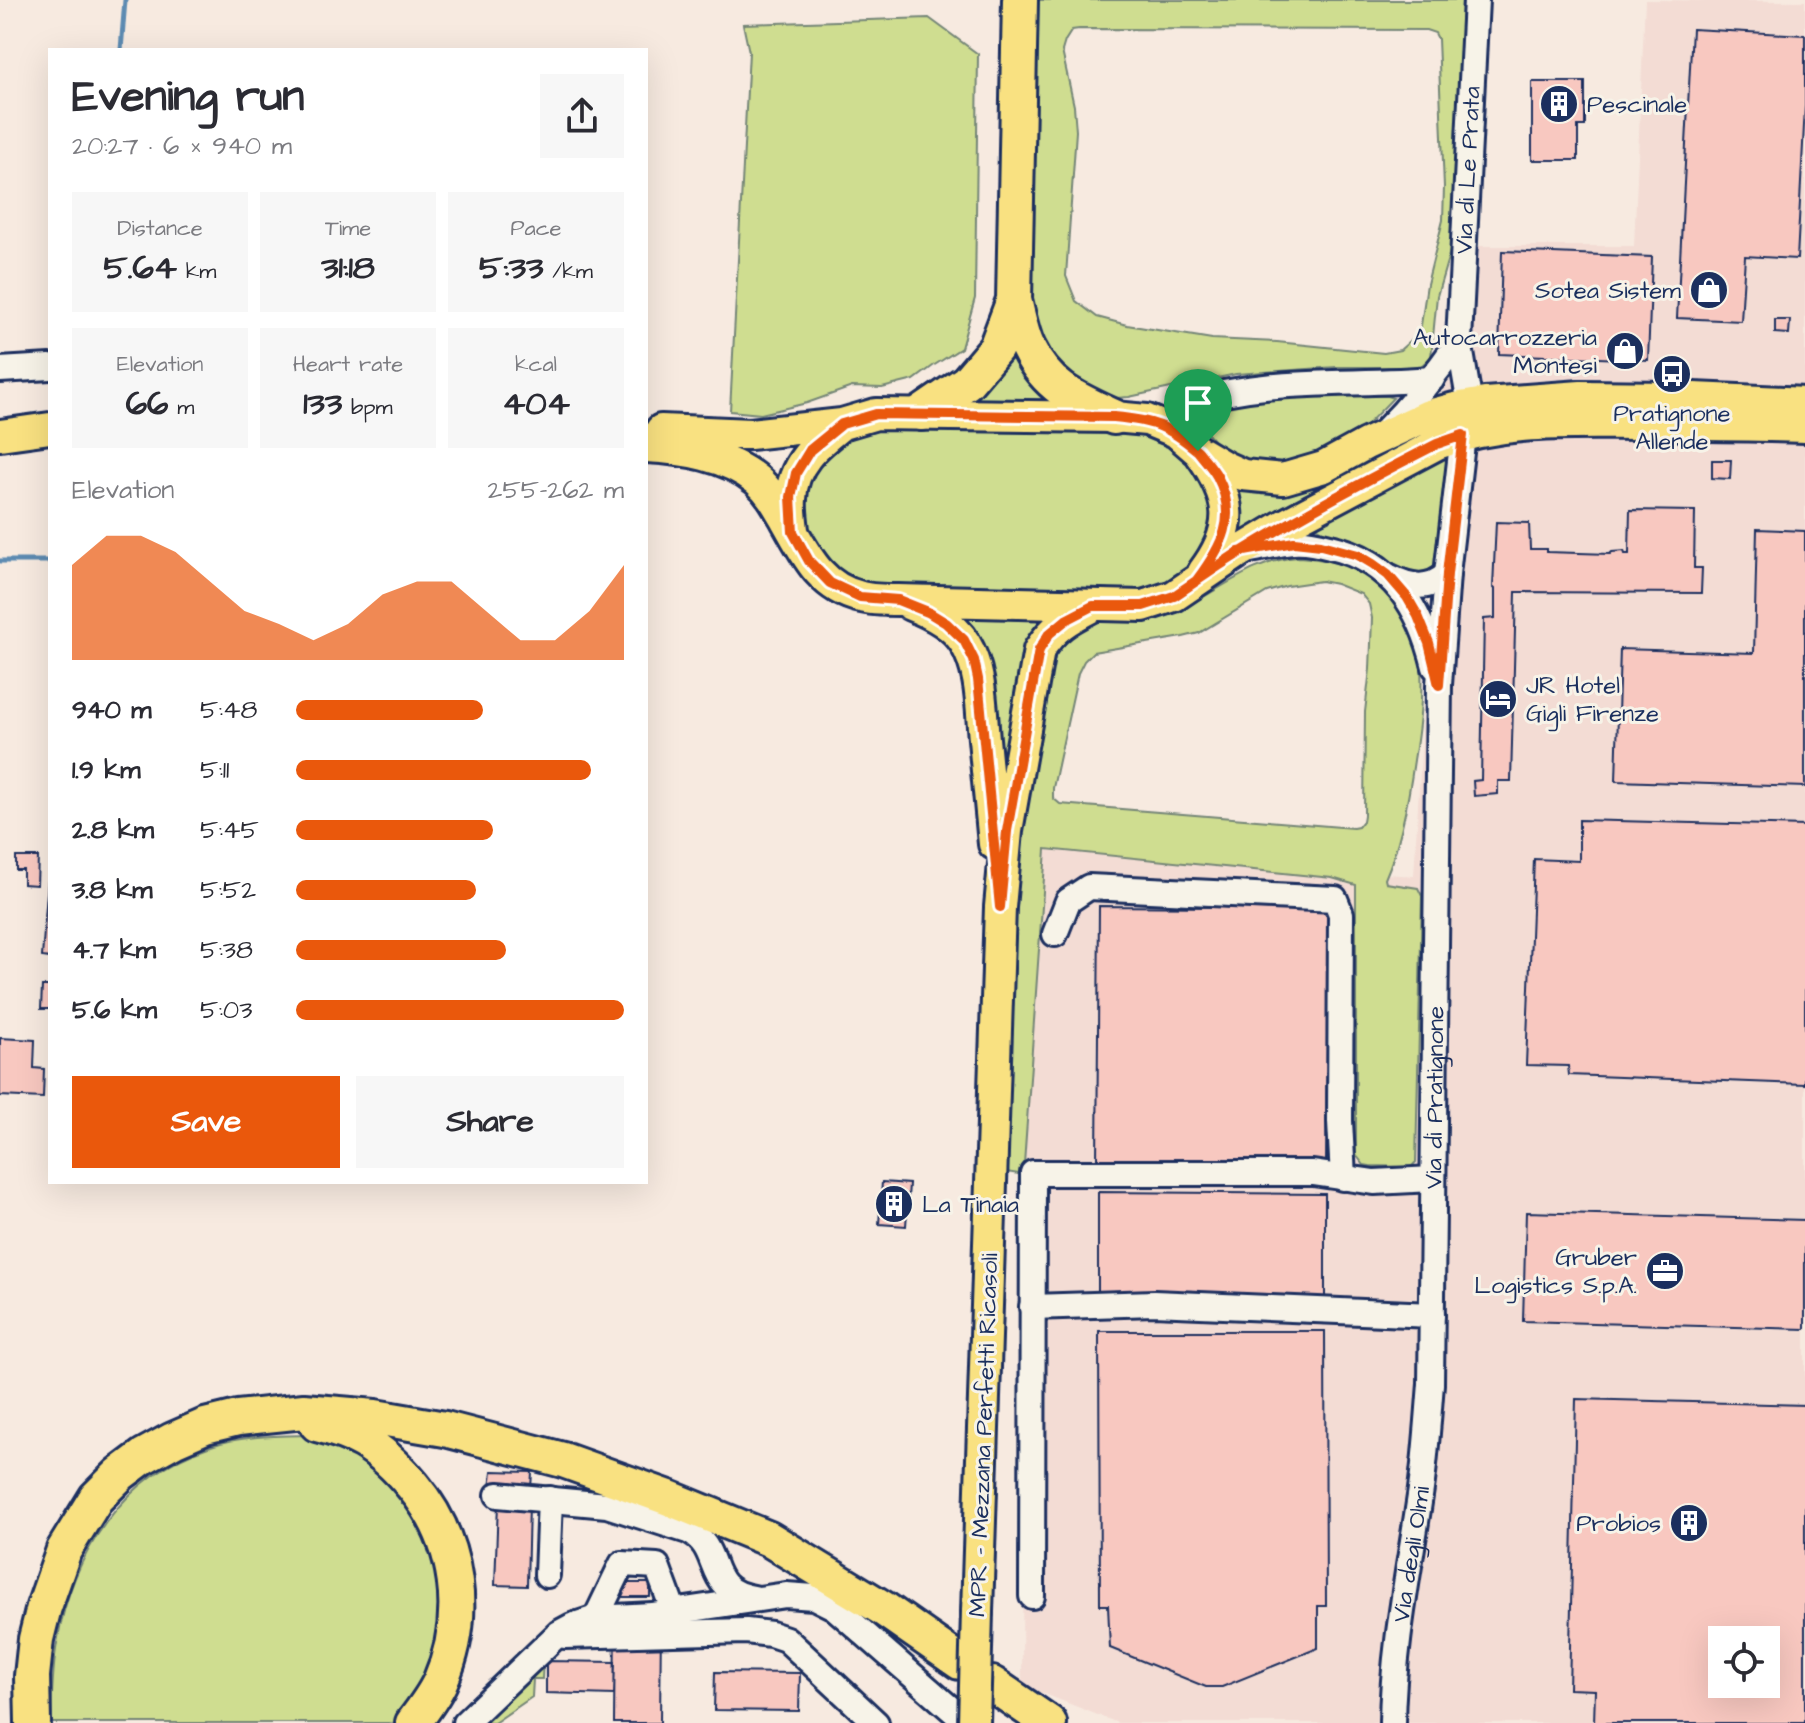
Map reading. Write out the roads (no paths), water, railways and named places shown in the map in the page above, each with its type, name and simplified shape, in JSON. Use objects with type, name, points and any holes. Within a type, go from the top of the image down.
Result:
[{"type":"highway","points":[[1020,0],[1014,300],[1027,347],[1047,377],[1073,398],[1114,417]]},
{"type":"highway","points":[[922,413],[967,382],[996,348],[1014,300]]},
{"type":"highway","points":[[33,1723],[32,1676],[44,1607],[64,1550],[96,1498],[144,1456],[205,1426],[238,1418],[304,1411],[375,1417],[445,1429],[563,1460],[669,1498],[769,1539],[884,1609],[960,1662]]},
{"type":"highway","points":[[270,1415],[317,1424],[363,1441],[387,1458],[408,1479],[439,1524],[455,1576],[454,1632],[439,1683],[413,1723]]},
{"type":"highway","points":[[992,1684],[1049,1723]]},
{"type":"main road","points":[[648,429],[750,434],[842,424],[876,414],[1114,417],[1147,420],[1176,432],[1198,451],[1243,475],[1283,479],[1324,467],[1429,415],[1470,405],[1581,396],[1805,403]]},
{"type":"main road","points":[[648,447],[708,455],[733,465],[757,480],[775,500],[809,561],[830,583],[860,597],[1143,606],[1174,596],[1286,524],[1413,456],[1463,435],[1547,423],[1805,427]]},
{"type":"main road","points":[[793,532],[791,497],[796,473],[810,450],[842,424]]},
{"type":"main road","points":[[0,435],[48,428]]},
{"type":"main road","points":[[0,452],[48,445]]},
{"type":"main road","points":[[1197,580],[1217,553],[1226,530],[1226,503],[1217,477],[1198,451]]},
{"type":"main road","name":"MPR - Mezzana Perfetti Ricasoli","points":[[898,600],[946,623],[964,640],[974,660],[1000,907]]},
{"type":"main road","name":"MPR - Mezzana Perfetti Ricasoli","points":[[966,1719],[977,1612],[1000,907],[1007,831],[1039,650],[1049,634],[1066,620],[1093,606]]},
{"type":"street","name":"Via di Le Prata","points":[[1470,405],[1459,341],[1476,0]]},
{"type":"street","points":[[1378,439],[1432,379],[1459,341]]},
{"type":"street","points":[[0,370],[48,367]]},
{"type":"street","points":[[1186,403],[1257,387],[1432,379]]},
{"type":"street","points":[[1439,685],[1447,574],[1463,435]]},
{"type":"street","points":[[1239,552],[1294,542],[1321,545],[1358,555],[1404,584],[1418,586],[1440,581],[1447,574]]},
{"type":"street","points":[[1388,575],[1418,616],[1429,643],[1439,685]]},
{"type":"street","name":"Via di Pratignone","points":[[1431,1384],[1439,685]]},
{"type":"street","points":[[1055,934],[1068,901],[1089,887],[1335,899],[1341,914],[1340,1121],[1343,1178]]},
{"type":"street","points":[[1032,1596],[1033,1173],[1313,1173],[1374,1182],[1433,1179]]},
{"type":"street","points":[[1032,1307],[1154,1303],[1432,1315]]},
{"type":"street","name":"Via degli Olmi","points":[[1392,1723],[1405,1593],[1422,1485],[1431,1384]]},
{"type":"street","points":[[498,1495],[607,1505],[688,1531],[705,1546],[717,1577],[727,1589],[739,1596],[761,1599]]},
{"type":"street","points":[[547,1575],[550,1499]]},
{"type":"street","points":[[676,1612],[698,1600],[706,1588],[712,1563]]},
{"type":"street","points":[[596,1618],[622,1564],[657,1566],[676,1612]]},
{"type":"street","points":[[465,1723],[553,1638],[572,1626],[596,1618],[652,1615],[799,1595],[814,1597],[834,1607],[966,1719]]},
{"type":"street","points":[[553,1638],[746,1631],[771,1634],[786,1639],[876,1723]]},
{"type":"waterway","points":[[121,48],[125,0]]},
{"type":"waterway","points":[[0,561],[48,561]]},
{"type":"place","name":"Pescinale","points":[[1559,104]]},
{"type":"place","name":"Sotea Sistem","points":[[1709,290]]},
{"type":"place","name":"Autocarrozzeria Montesi","points":[[1625,351]]},
{"type":"place","name":"Pratignone Allende","points":[[1672,374]]},
{"type":"place","name":"JR Hotel Gigli Firenze","points":[[1498,699]]},
{"type":"place","name":"La Tinaia","points":[[894,1204]]},
{"type":"place","name":"Gruber Logistics S.p.A.","points":[[1665,1271]]},
{"type":"place","name":"Probios","points":[[1689,1523]]}]
